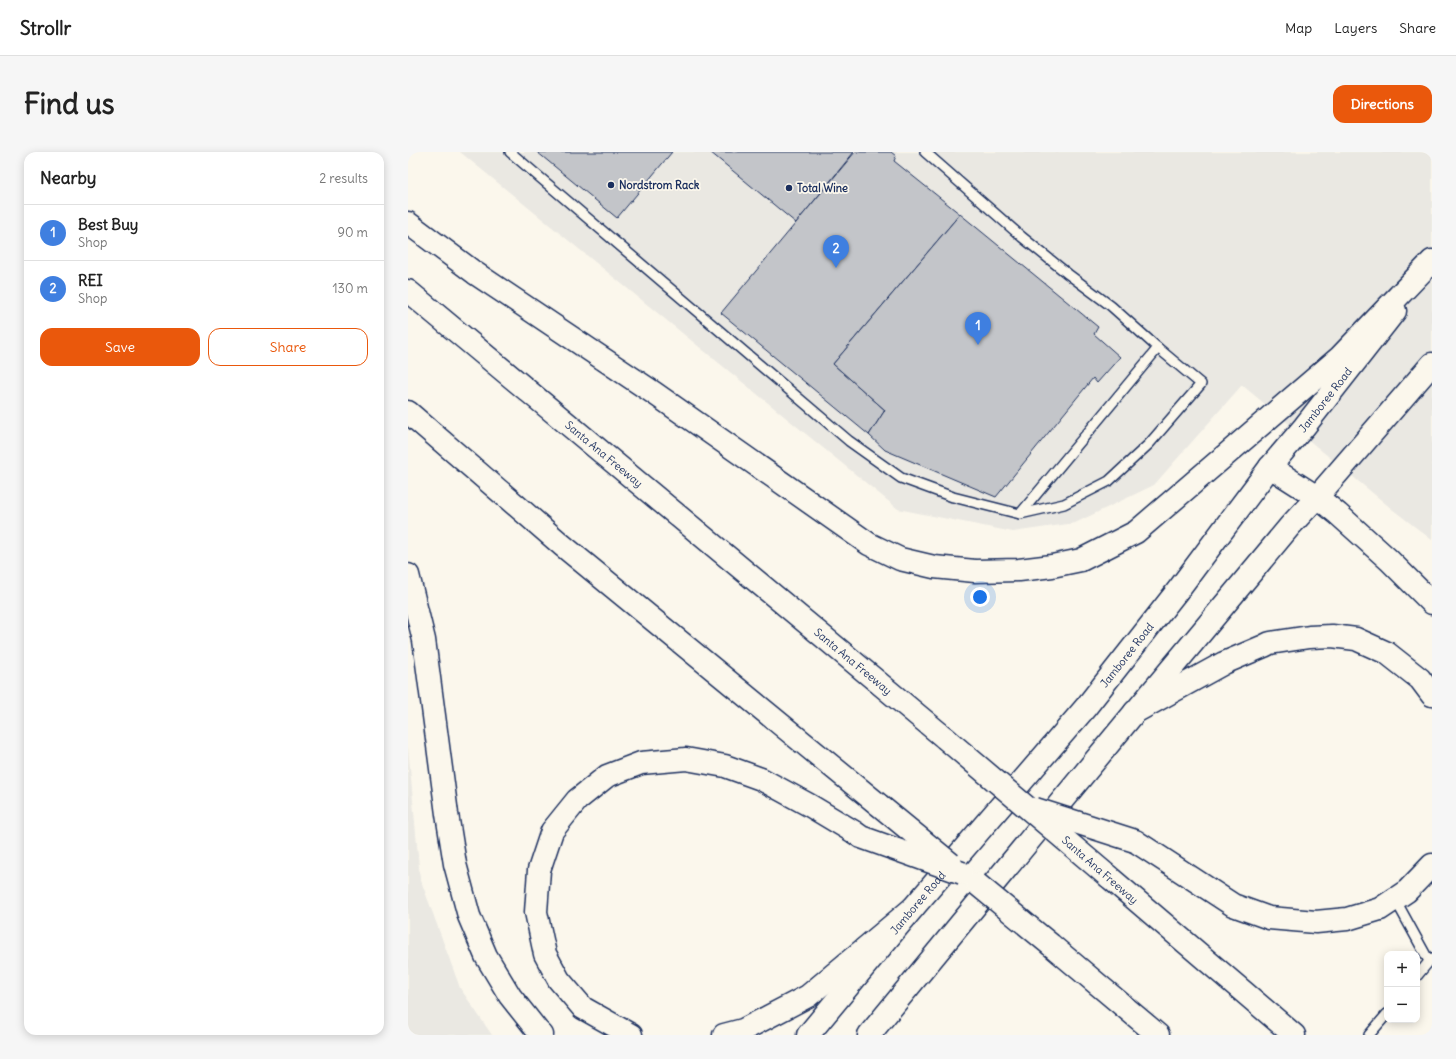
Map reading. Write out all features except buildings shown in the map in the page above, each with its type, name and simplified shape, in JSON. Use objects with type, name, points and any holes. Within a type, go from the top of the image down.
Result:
[{"type":"main road","points":[[408,223],[475,273],[654,393],[869,544],[900,559],[934,567],[975,571],[1026,569],[1052,566],[1081,560],[1136,532],[1340,357],[1432,261]]},
{"type":"main road","name":"Jamboree Road","points":[[808,1035],[913,908],[1086,707],[1178,590],[1270,467],[1304,427],[1432,264]]},
{"type":"main road","name":"Santa Ana Freeway","points":[[408,291],[945,738],[1294,1035]]},
{"type":"main road","points":[[868,1035],[1290,526],[1432,364]]},
{"type":"main road","points":[[408,412],[562,545],[1158,1035]]},
{"type":"main road","points":[[1270,467],[1317,497],[1389,560],[1432,603]]},
{"type":"main road","points":[[408,575],[424,640],[455,864],[469,916],[486,956],[510,996],[542,1035]]},
{"type":"main road","points":[[1135,712],[1224,663],[1250,651],[1270,643],[1309,637],[1332,636],[1356,639],[1387,653],[1420,679],[1432,695]]},
{"type":"main road","points":[[631,1035],[583,1008],[559,980],[545,954],[536,912],[539,870],[552,831],[577,800],[607,776],[641,763],[686,759],[725,766],[761,779],[854,832],[861,838],[962,873]]},
{"type":"main road","points":[[1027,807],[1135,841],[1233,905],[1269,918],[1316,922],[1347,920],[1380,909],[1407,891],[1432,865]]},
{"type":"main road","points":[[724,1035],[743,1030],[808,996],[913,908]]},
{"type":"lane","points":[[510,152],[849,441],[900,478],[953,497],[1020,514],[1064,504],[1109,481],[1149,444],[1200,384],[1106,302],[1022,237],[925,152]]},
{"type":"lane","points":[[1020,514],[1158,348]]},
{"type":"lane","points":[[1395,899],[1431,959],[1420,972]]},
{"type":"lane","points":[[1369,1035],[1384,1018]]},
{"type":"shaded area","points":[[460,152],[1432,152],[1432,540],[1392,509],[1242,385],[1154,485],[1075,523],[1013,532],[898,509]]},
{"type":"shaded area","points":[[408,746],[420,878],[460,988],[492,1035],[408,1035]]},
{"type":"place","name":"Nordstrom Rack","points":[[611,185]]},
{"type":"place","name":"Total Wine","points":[[789,188]]},
{"type":"place","name":"REI","points":[[836,268]]},
{"type":"place","name":"Best Buy","points":[[978,345]]}]
